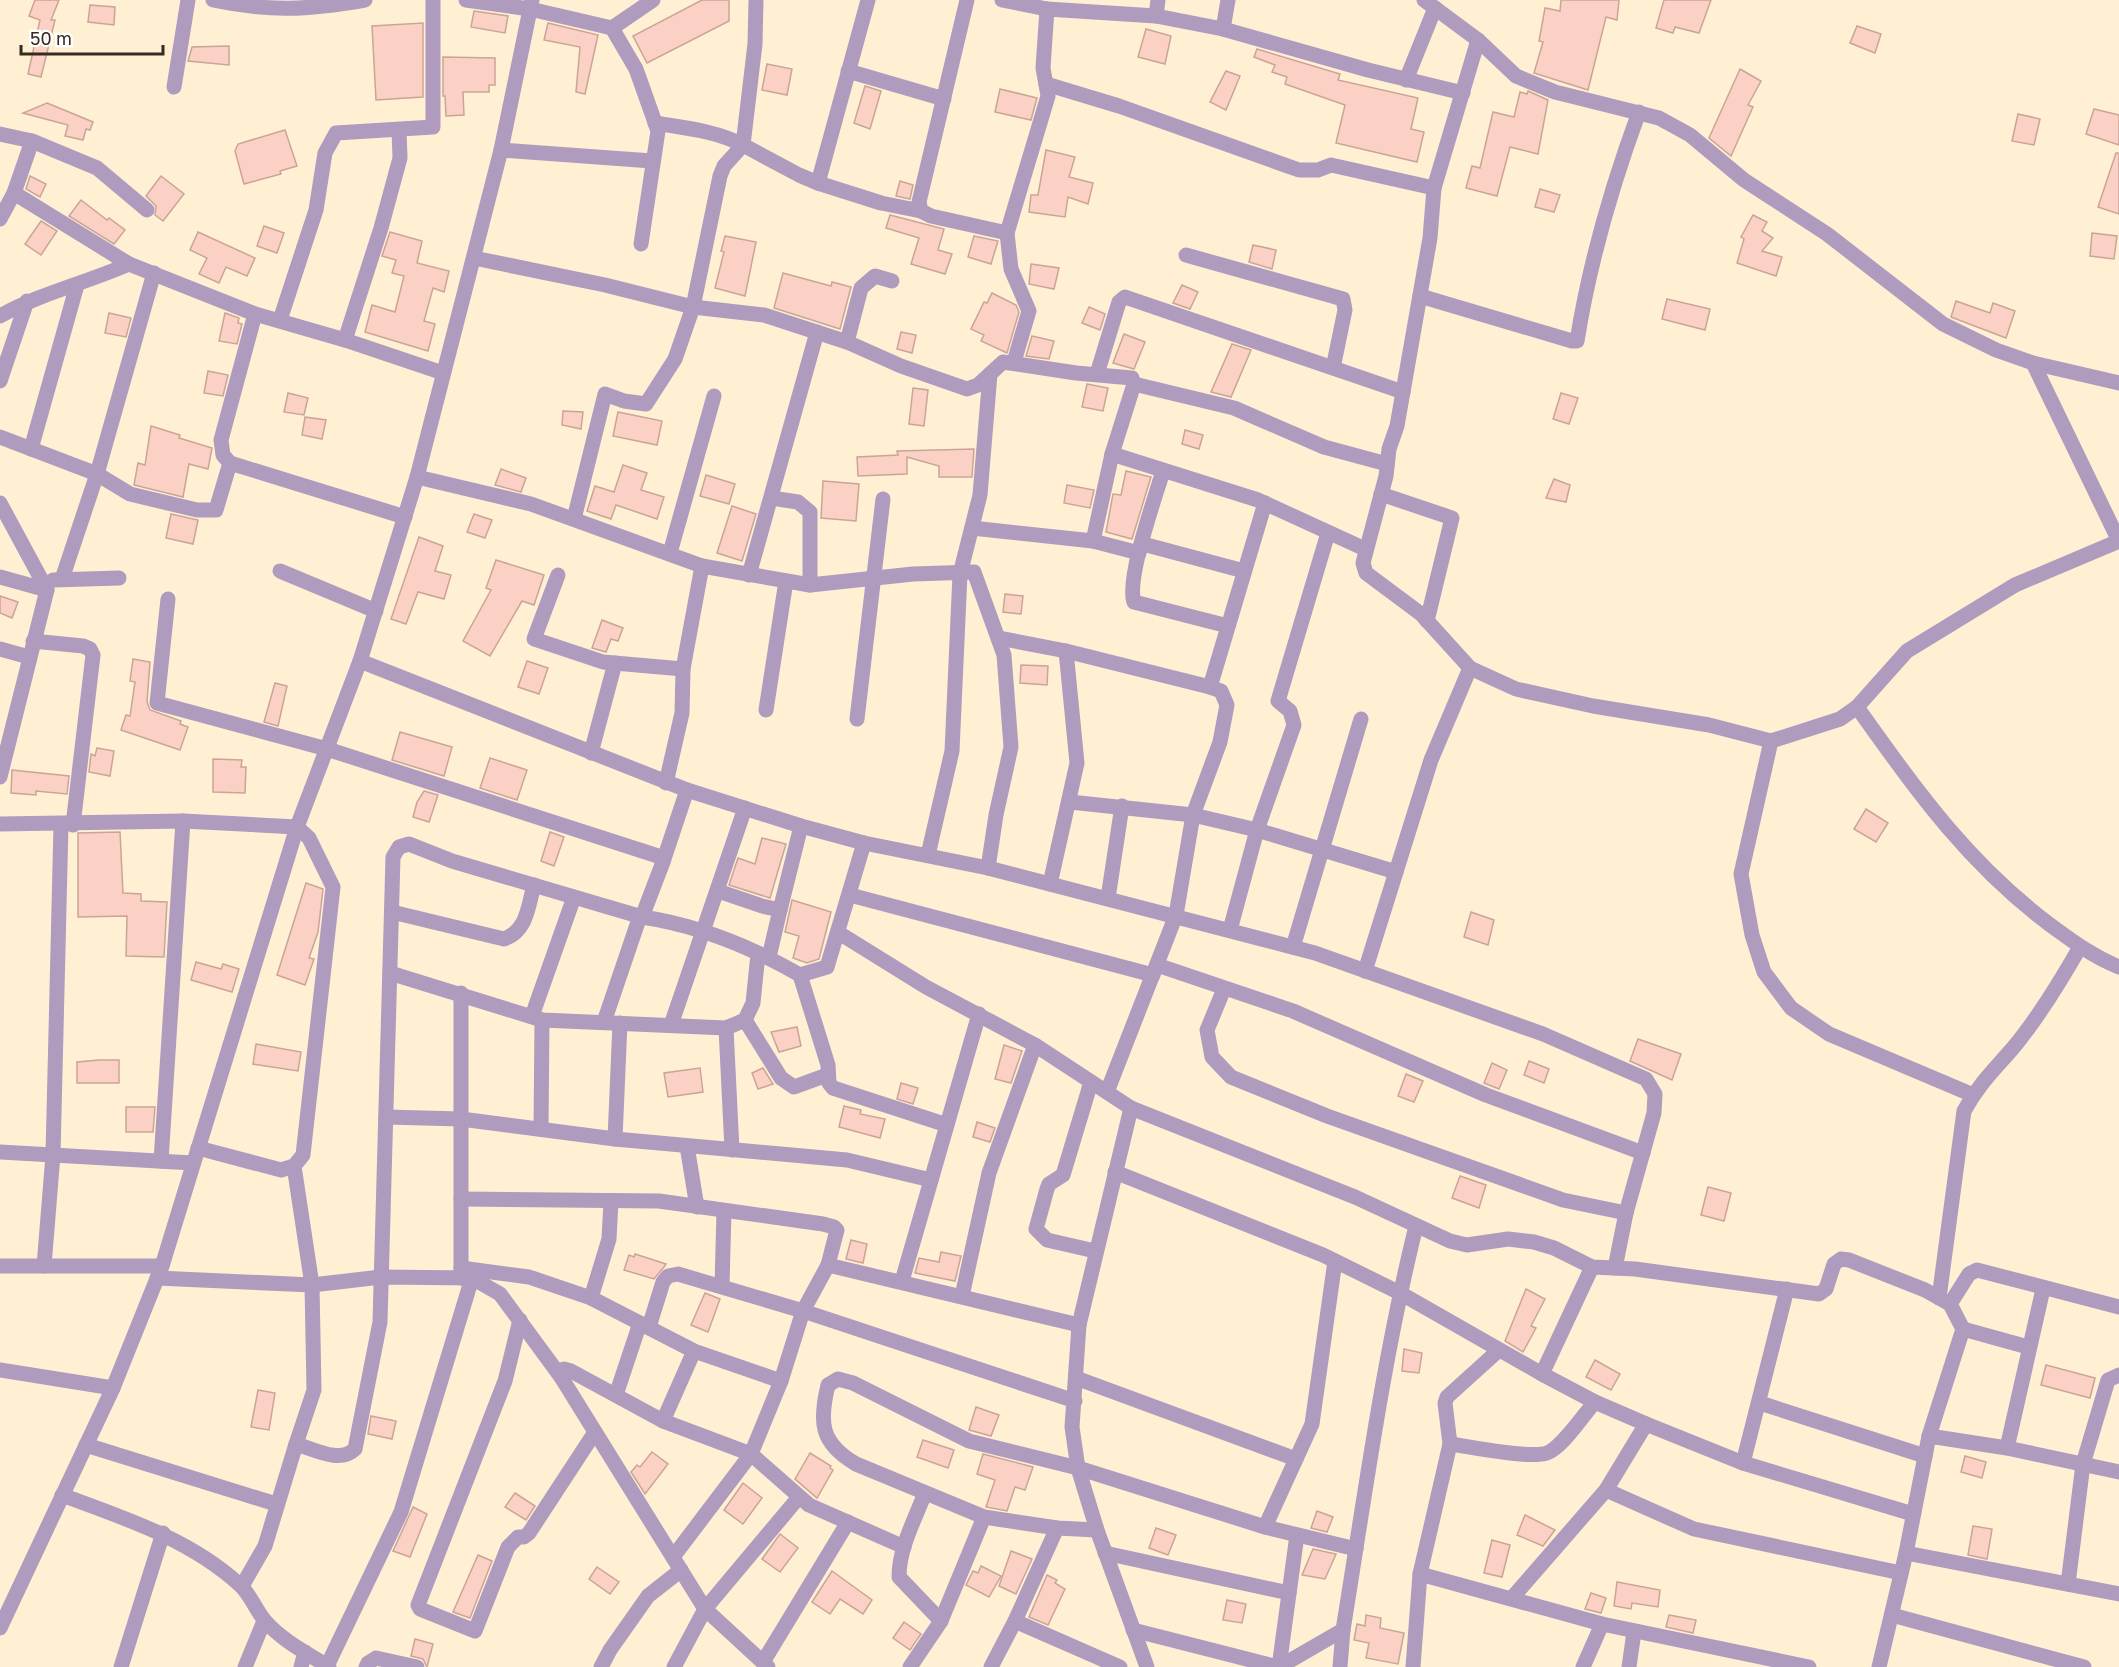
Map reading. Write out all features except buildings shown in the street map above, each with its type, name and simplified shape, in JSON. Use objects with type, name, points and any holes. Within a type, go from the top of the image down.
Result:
[{"type":"street","points":[[174,87],[188,0]]},
{"type":"street","points":[[221,1],[262,9],[365,0]]},
{"type":"street","points":[[280,320],[316,210],[325,153],[336,133],[434,127],[433,0]]},
{"type":"street","points":[[466,0],[531,4],[612,28],[636,69],[658,131],[640,244]]},
{"type":"street","points":[[818,183],[868,0]]},
{"type":"street","points":[[921,212],[919,202],[967,0]]},
{"type":"street","points":[[1002,0],[1023,2],[1047,9],[1157,8],[1223,29],[1406,80],[1463,93]]},
{"type":"street","points":[[1223,29],[1228,0]]},
{"type":"street","points":[[574,519],[605,394],[624,401],[646,404],[675,359],[693,307],[720,176],[724,165],[743,145],[755,44],[756,1]]},
{"type":"street","points":[[612,28],[646,2]]},
{"type":"street","points":[[0,1628],[113,1388],[159,1272],[297,827],[360,661],[417,477],[474,258],[501,150],[531,4]]},
{"type":"street","points":[[1406,80],[1430,4],[1478,40],[1516,76],[1555,92],[1659,118],[1690,135],[1744,180],[1827,234],[1943,324],[1996,350],[2033,363],[2119,383]]},
{"type":"street","points":[[1014,362],[1029,311],[1011,269],[1007,233],[1048,96],[1043,68],[1047,9]]},
{"type":"street","points":[[1478,40],[1434,188],[1430,238],[1403,392],[1381,494],[1363,563],[1366,573],[1426,621],[1470,668],[1516,689],[1593,706],[1709,725],[1771,741],[1840,719],[1857,707],[1906,651],[2015,585],[2119,541],[2033,363]]},
{"type":"street","points":[[848,71],[944,99]]},
{"type":"street","points":[[1046,84],[1119,106],[1299,170],[1318,170],[1331,165],[1434,188]]},
{"type":"street","points":[[1420,296],[1577,341],[1595,242],[1613,183],[1639,112]]},
{"type":"street","points":[[656,123],[700,130],[729,138],[818,183],[881,203],[1007,233]]},
{"type":"street","points":[[345,340],[381,228],[400,158],[399,130]]},
{"type":"street","points":[[0,134],[32,141],[97,168],[147,210]]},
{"type":"street","points":[[0,219],[14,193],[32,141]]},
{"type":"street","points":[[501,150],[652,161]]},
{"type":"street","points":[[14,193],[129,264],[255,314],[345,340],[443,373]]},
{"type":"street","points":[[1186,255],[1343,299],[1345,310],[1333,368]]},
{"type":"street","points":[[474,258],[605,285],[693,307],[764,315],[848,342],[901,366],[967,389],[978,385],[1003,362],[1097,374],[1124,375],[1132,378],[1134,384],[1112,454],[1093,541]]},
{"type":"street","points":[[0,316],[27,301],[77,285],[129,264]]},
{"type":"street","points":[[62,579],[97,474],[154,273]]},
{"type":"street","points":[[848,342],[861,288],[875,276],[892,281]]},
{"type":"street","points":[[32,449],[77,285]]},
{"type":"street","points":[[1097,374],[1119,302],[1125,297],[1403,392]]},
{"type":"street","points":[[0,381],[27,301]]},
{"type":"street","points":[[255,314],[221,440],[223,455],[230,463],[405,517]]},
{"type":"street","points":[[749,575],[817,332]]},
{"type":"street","points":[[928,855],[952,751],[960,574],[980,495],[990,374]]},
{"type":"street","points":[[1134,384],[1234,408],[1324,447],[1387,464]]},
{"type":"street","points":[[670,553],[714,396]]},
{"type":"street","points":[[0,437],[97,474],[130,494],[197,510],[216,510],[230,463]]},
{"type":"street","points":[[1112,454],[1264,503],[1365,549]]},
{"type":"street","points":[[1162,471],[1141,548],[1132,595],[1134,602],[1228,626]]},
{"type":"street","points":[[417,477],[531,504],[702,566],[749,575],[810,585],[913,574],[974,572],[1004,655],[1011,747],[996,815],[988,868]]},
{"type":"street","points":[[1381,494],[1452,518],[1426,621]]},
{"type":"street","points":[[771,498],[798,502],[810,512],[810,585]]},
{"type":"street","points":[[857,719],[883,499]]},
{"type":"street","points":[[0,503],[44,585],[29,657],[7,720],[0,777]]},
{"type":"street","points":[[1210,687],[1264,503]]},
{"type":"street","points":[[972,528],[1141,548],[1244,571]]},
{"type":"street","points":[[1230,930],[1257,830],[1294,726],[1290,711],[1278,701],[1328,533]]},
{"type":"street","points":[[666,783],[682,713],[683,669],[702,566]]},
{"type":"street","points":[[280,571],[376,610]]},
{"type":"street","points":[[558,575],[534,639],[603,662],[683,669]]},
{"type":"street","points":[[0,577],[44,585],[62,579],[118,578]]},
{"type":"street","points":[[766,710],[786,581]]},
{"type":"street","points":[[168,599],[157,703],[327,749],[658,856],[663,862]]},
{"type":"street","points":[[999,638],[1066,651],[1210,687],[1221,691],[1227,705],[1220,742],[1193,815],[1176,915],[1107,1092]]},
{"type":"street","points":[[33,641],[83,646],[90,649],[93,656],[67,825],[54,1155],[44,1266]]},
{"type":"street","points":[[0,649],[29,657]]},
{"type":"street","points":[[1050,884],[1077,763],[1070,667],[1066,651]]},
{"type":"street","points":[[360,661],[687,790],[864,843],[988,868],[1293,947],[1543,1034],[1646,1079],[1655,1094],[1654,1113],[1626,1213],[1615,1268]]},
{"type":"street","points":[[591,753],[615,663]]},
{"type":"street","points":[[1365,971],[1431,760],[1470,668]]},
{"type":"street","points":[[1857,707],[1910,782],[1965,850],[2022,903],[2095,958],[2119,967]]},
{"type":"street","points":[[1293,947],[1361,718]]},
{"type":"street","points":[[1771,741],[1741,874],[1752,935],[1764,972],[1791,1008],[1829,1034],[1973,1095]]},
{"type":"street","points":[[603,1022],[663,862],[687,790]]},
{"type":"street","points":[[1070,802],[1193,815],[1257,830],[1396,872]]},
{"type":"street","points":[[1108,898],[1122,806]]},
{"type":"street","points":[[671,1025],[745,808]]},
{"type":"street","points":[[161,1161],[183,821]]},
{"type":"street","points":[[0,824],[67,825],[183,821],[297,827],[309,838],[333,887],[303,1155],[294,1166],[281,1170],[198,1148]]},
{"type":"street","points":[[390,973],[537,1018],[726,1028],[745,1020],[753,1003],[764,955],[780,910],[801,826]]},
{"type":"street","points":[[800,975],[827,967],[864,843]]},
{"type":"street","points":[[296,1444],[340,1457],[348,1456],[354,1449],[380,1322],[393,857],[399,847],[409,844],[452,861],[641,917],[674,922],[764,955],[800,975],[828,1065],[827,1075],[833,1088],[947,1125]]},
{"type":"street","points":[[392,912],[504,939],[516,935],[522,926],[534,885]]},
{"type":"street","points":[[718,891],[780,910]]},
{"type":"street","points":[[850,895],[1155,970],[1293,1011],[1486,1095],[1643,1153]]},
{"type":"street","points":[[541,1130],[537,1018],[574,897]]},
{"type":"street","points":[[839,933],[926,987],[1035,1045],[1131,1108],[1355,1197],[1450,1240],[1467,1245],[1508,1239],[1534,1242],[1554,1248],[1592,1267],[1823,1293],[1834,1264],[1841,1259],[1925,1290],[1945,1301],[1963,1329],[2028,1347]]},
{"type":"street","points":[[1945,1301],[1964,1111],[1979,1084],[2013,1048],[2048,1002],[2080,947]]},
{"type":"street","points":[[1224,989],[1207,1030],[1212,1058],[1231,1077],[1327,1116],[1563,1200],[1626,1213]]},
{"type":"street","points":[[62,1495],[162,1533],[209,1561],[242,1586],[264,1620],[303,1660],[328,1666],[401,1512],[465,1275],[461,1199],[461,993]]},
{"type":"street","points":[[902,1281],[979,1014]]},
{"type":"street","points":[[745,1020],[780,1078],[794,1087],[827,1075]]},
{"type":"street","points":[[615,1139],[620,1023]]},
{"type":"street","points":[[726,1028],[732,1150]]},
{"type":"street","points":[[962,1296],[988,1173],[1035,1045]]},
{"type":"street","points":[[1091,1082],[1063,1175],[1049,1184],[1036,1229],[1047,1240],[1095,1251]]},
{"type":"street","points":[[1131,1108],[1079,1325],[1072,1427],[1078,1468],[1097,1530],[1147,1667]]},
{"type":"street","points":[[386,1117],[461,1119],[615,1139],[847,1160],[931,1180]]},
{"type":"street","points":[[687,1146],[697,1207]]},
{"type":"street","points":[[0,1152],[193,1163]]},
{"type":"street","points":[[242,1586],[265,1546],[276,1504],[314,1390],[312,1285],[294,1166]]},
{"type":"street","points":[[1115,1172],[1335,1261],[1400,1293],[1595,1402],[1646,1424],[1743,1463],[1913,1514]]},
{"type":"street","points":[[461,1199],[659,1201],[834,1227],[837,1237],[828,1265],[803,1311],[781,1381],[751,1454],[677,1564],[648,1596],[610,1650],[602,1667]]},
{"type":"street","points":[[591,1298],[609,1239],[611,1201]]},
{"type":"street","points":[[722,1286],[724,1210]]},
{"type":"street","points":[[1340,1667],[1343,1630],[1400,1293],[1416,1226]]},
{"type":"street","points":[[1265,1527],[1312,1424],[1335,1261]]},
{"type":"street","points":[[828,1265],[1079,1325]]},
{"type":"street","points":[[0,1266],[159,1272],[312,1285],[381,1277],[465,1275],[529,1277],[591,1298],[694,1351],[781,1381]]},
{"type":"street","points":[[1542,1374],[1592,1267]]},
{"type":"street","points":[[1945,1301],[1969,1274],[1977,1270],[2119,1307]]},
{"type":"street","points":[[616,1395],[663,1282],[668,1276],[678,1274],[803,1311],[1075,1401]]},
{"type":"street","points":[[465,1275],[500,1294],[561,1377],[705,1608],[766,1664],[849,1522]]},
{"type":"street","points":[[1743,1463],[1787,1289]]},
{"type":"street","points":[[2007,1448],[2028,1347],[2043,1289]]},
{"type":"street","points":[[520,1320],[505,1381],[418,1605],[420,1609],[475,1631],[508,1547],[518,1537],[524,1537],[529,1533],[595,1432]]},
{"type":"street","points":[[1879,1667],[1906,1553],[1929,1436],[1963,1329]]},
{"type":"street","points":[[1413,1667],[1420,1574],[1450,1444],[1444,1407],[1447,1397],[1499,1350]]},
{"type":"street","points":[[663,1420],[694,1351]]},
{"type":"street","points":[[561,1377],[564,1369],[571,1371],[663,1420],[751,1454],[809,1505],[904,1547]]},
{"type":"street","points":[[0,1370],[113,1388]]},
{"type":"street","points":[[2068,1584],[2083,1464],[2108,1380],[2119,1376]]},
{"type":"street","points":[[1076,1378],[1296,1459]]},
{"type":"street","points":[[1097,1530],[1057,1528],[984,1517],[856,1464],[843,1456],[826,1439],[823,1407],[828,1385],[838,1379],[853,1383],[969,1441],[1078,1468],[1265,1527],[1356,1549]]},
{"type":"street","points":[[1450,1444],[1525,1454],[1548,1453],[1558,1446],[1595,1402]]},
{"type":"street","points":[[1760,1403],[1925,1456]]},
{"type":"street","points":[[1512,1598],[1606,1490],[1646,1424]]},
{"type":"street","points":[[1929,1436],[2007,1448],[2119,1472]]},
{"type":"street","points":[[86,1445],[276,1504]]},
{"type":"street","points":[[1606,1490],[1694,1529],[1901,1574]]},
{"type":"street","points":[[925,1493],[904,1547],[899,1564],[899,1577],[941,1621]]},
{"type":"street","points":[[674,1667],[705,1608],[799,1497]]},
{"type":"street","points":[[910,1667],[941,1621],[984,1517]]},
{"type":"street","points":[[991,1667],[1015,1621],[1057,1528]]},
{"type":"street","points":[[121,1667],[162,1533]]},
{"type":"street","points":[[1279,1667],[1297,1535]]},
{"type":"street","points":[[1105,1553],[1289,1593]]},
{"type":"street","points":[[1906,1553],[2119,1594]]},
{"type":"street","points":[[1420,1574],[1634,1632],[1809,1667]]},
{"type":"street","points":[[1892,1615],[2084,1667]]},
{"type":"street","points":[[245,1667],[264,1620]]},
{"type":"street","points":[[1015,1621],[1120,1667]]},
{"type":"street","points":[[1583,1667],[1602,1624]]},
{"type":"street","points":[[1133,1630],[1279,1667],[1343,1630]]},
{"type":"street","points":[[1629,1667],[1634,1632]]},
{"type":"street","points":[[366,1667],[376,1658],[417,1667]]}]
